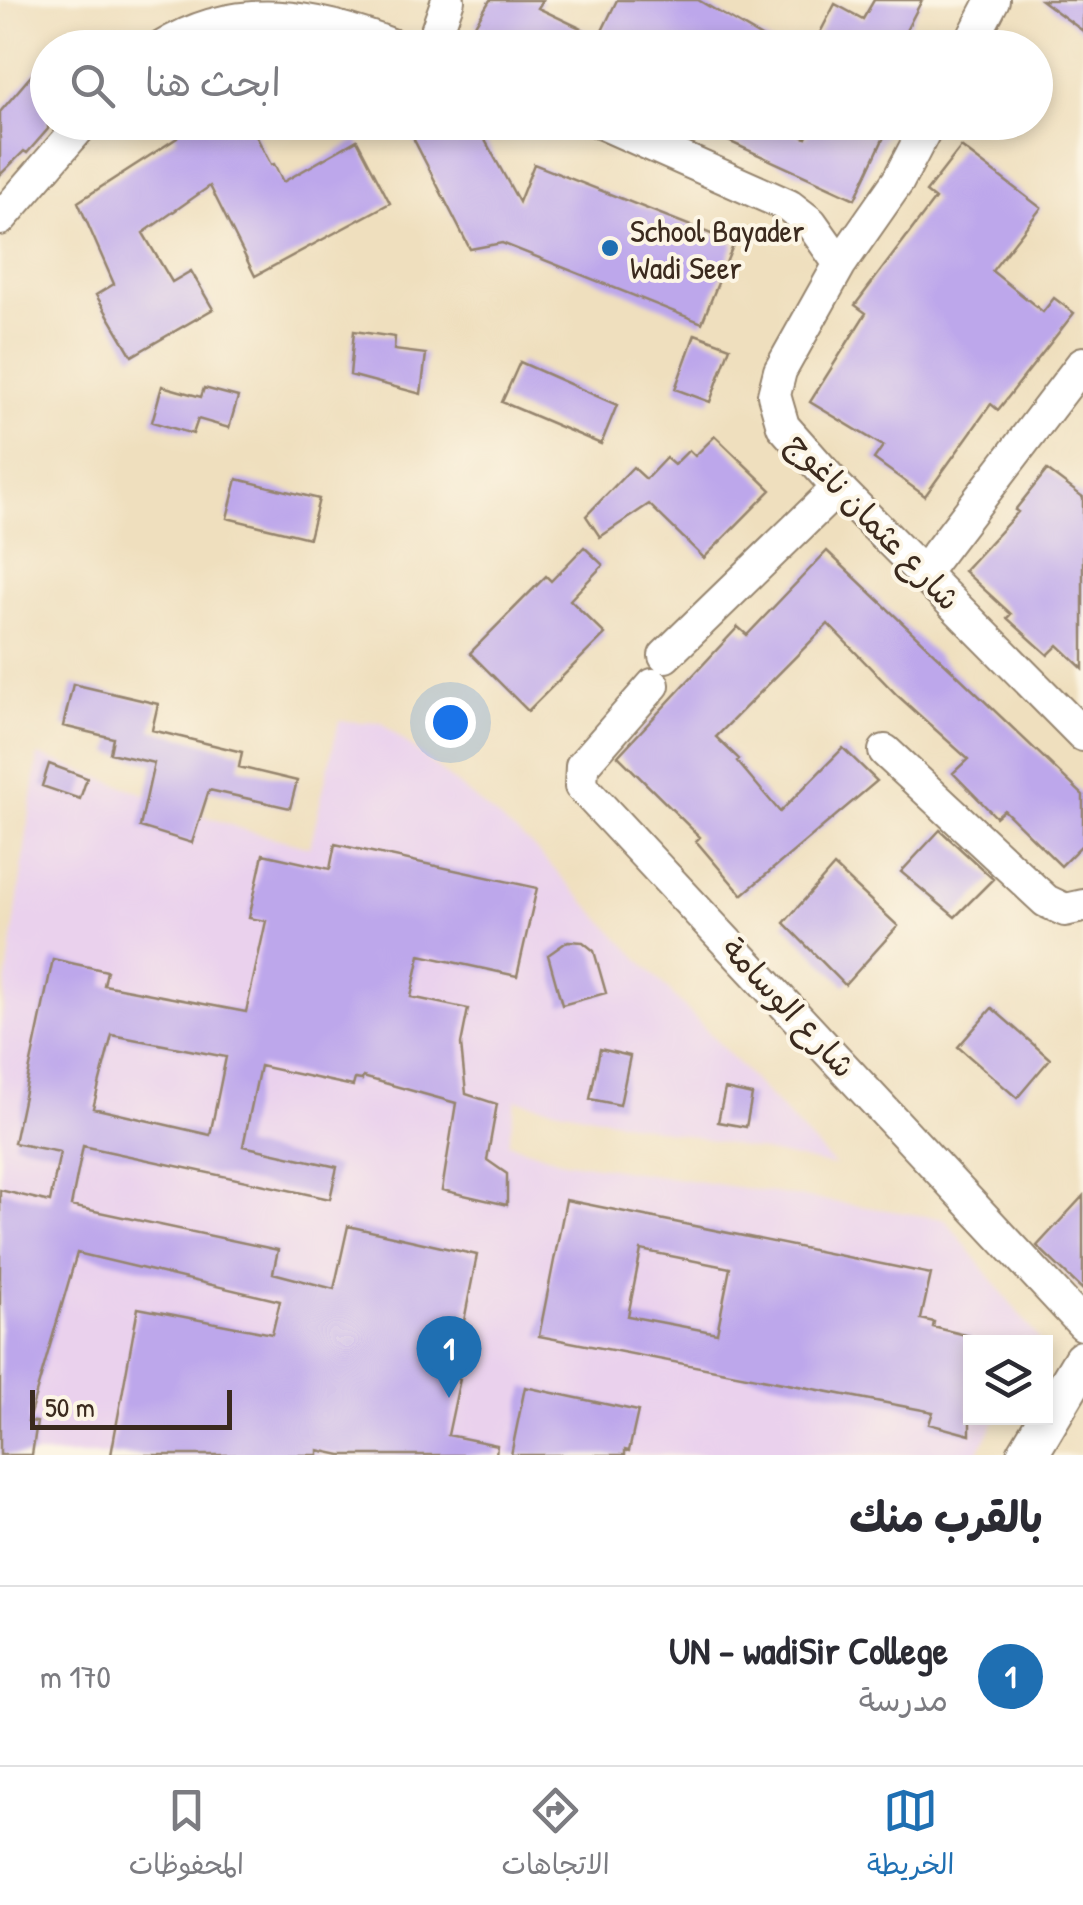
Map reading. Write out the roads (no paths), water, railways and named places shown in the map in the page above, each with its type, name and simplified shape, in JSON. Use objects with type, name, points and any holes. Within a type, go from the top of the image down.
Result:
[{"type":"street","points":[[437,30],[448,0]]},
{"type":"street","points":[[977,30],[993,0]]},
{"type":"street","points":[[179,30],[202,7],[285,11],[355,30]]},
{"type":"street","points":[[0,219],[68,140]]},
{"type":"street","points":[[640,140],[789,206],[811,223],[840,264]]},
{"type":"street","name":"شارع عثمان ناغوج","points":[[920,140],[898,181],[840,264],[780,371],[774,395],[784,426],[838,488],[1083,735]]},
{"type":"street","points":[[922,573],[1083,362]]},
{"type":"street","name":"شارع الوسامة","points":[[838,488],[659,671],[582,766],[581,786],[1083,1324]]},
{"type":"street","points":[[886,751],[1046,900],[1065,910],[1083,906]]},
{"type":"street","points":[[1027,1455],[1083,1361]]},
{"type":"place","name":"School Bayader Wadi Seer","points":[[610,248]]},
{"type":"place","name":"UN - wadiSir College","points":[[449,1398]]}]
